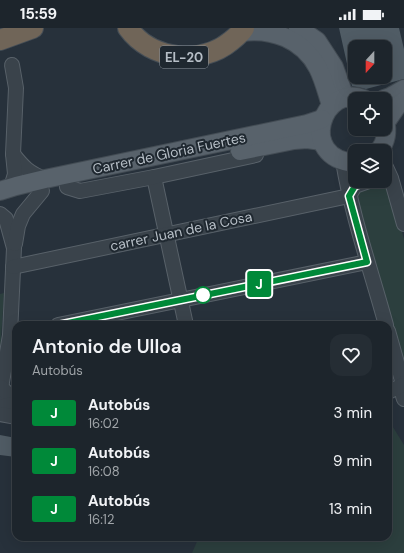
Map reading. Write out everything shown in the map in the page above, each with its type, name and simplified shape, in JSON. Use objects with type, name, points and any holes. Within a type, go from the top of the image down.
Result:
[{"type":"highway","points":[[0,40],[33,28]]},
{"type":"highway","name":"EL-20","points":[[128,28],[134,36],[153,50],[177,57],[201,56],[218,50],[243,30]]},
{"type":"main road","points":[[298,28],[317,41],[334,67],[333,107],[320,130],[322,141],[327,150],[334,157],[348,162]]},
{"type":"main road","points":[[243,30],[256,30],[280,35],[303,48],[317,66],[333,107]]},
{"type":"main road","points":[[392,96],[404,88]]},
{"type":"main road","points":[[333,107],[348,101]]},
{"type":"main road","points":[[392,112],[404,101]]},
{"type":"main road","name":"Carrer de Gloria Fuertes","points":[[9,188],[43,185],[307,124],[333,107]]},
{"type":"main road","name":"Carrer de Gloria Fuertes","points":[[43,185],[66,187],[151,168],[307,138],[322,141]]},
{"type":"main road","points":[[0,204],[43,185]]},
{"type":"street","points":[[9,188],[15,174],[13,154],[16,88],[12,65]]},
{"type":"street","name":"Carrer de Gloria Fuertes","points":[[66,187],[80,191],[154,177],[273,152],[282,143]]},
{"type":"street","points":[[10,257],[17,237],[18,226],[22,217],[43,185],[13,154]]},
{"type":"street","points":[[393,176],[404,224]]},
{"type":"street","points":[[154,177],[185,321]]},
{"type":"street","points":[[349,188],[349,196],[385,321]]},
{"type":"street","points":[[349,196],[354,188]]},
{"type":"street","name":"carrer Juan de la Cosa","points":[[10,257],[167,234],[349,196]]},
{"type":"street","points":[[0,214],[6,219],[10,257],[12,321]]},
{"type":"street","points":[[78,321],[367,262]]},
{"type":"street","points":[[12,339],[1,390],[12,398]]},
{"type":"street","points":[[392,345],[404,388],[392,391]]},
{"type":"street","points":[[0,407],[12,404]]},
{"type":"street","points":[[0,414],[12,416]]},
{"type":"green space","points":[[366,188],[390,188],[404,239],[404,367],[392,326],[392,321],[391,321],[355,199],[357,191]]},
{"type":"green space","points":[[4,293],[0,356],[0,294]]},
{"type":"green space","points":[[392,426],[404,445],[404,553],[192,553],[197,541],[392,541]]},
{"type":"building","points":[[339,28],[399,28],[404,49],[404,79],[392,82],[392,40],[348,40],[348,68]]},
{"type":"building","points":[[352,84],[385,84],[366,89],[352,86]]},
{"type":"building","points":[[0,435],[12,437],[12,456],[0,455]]},
{"type":"bus line","name":"J","points":[[78,321],[367,262],[349,196],[354,188]]}]
